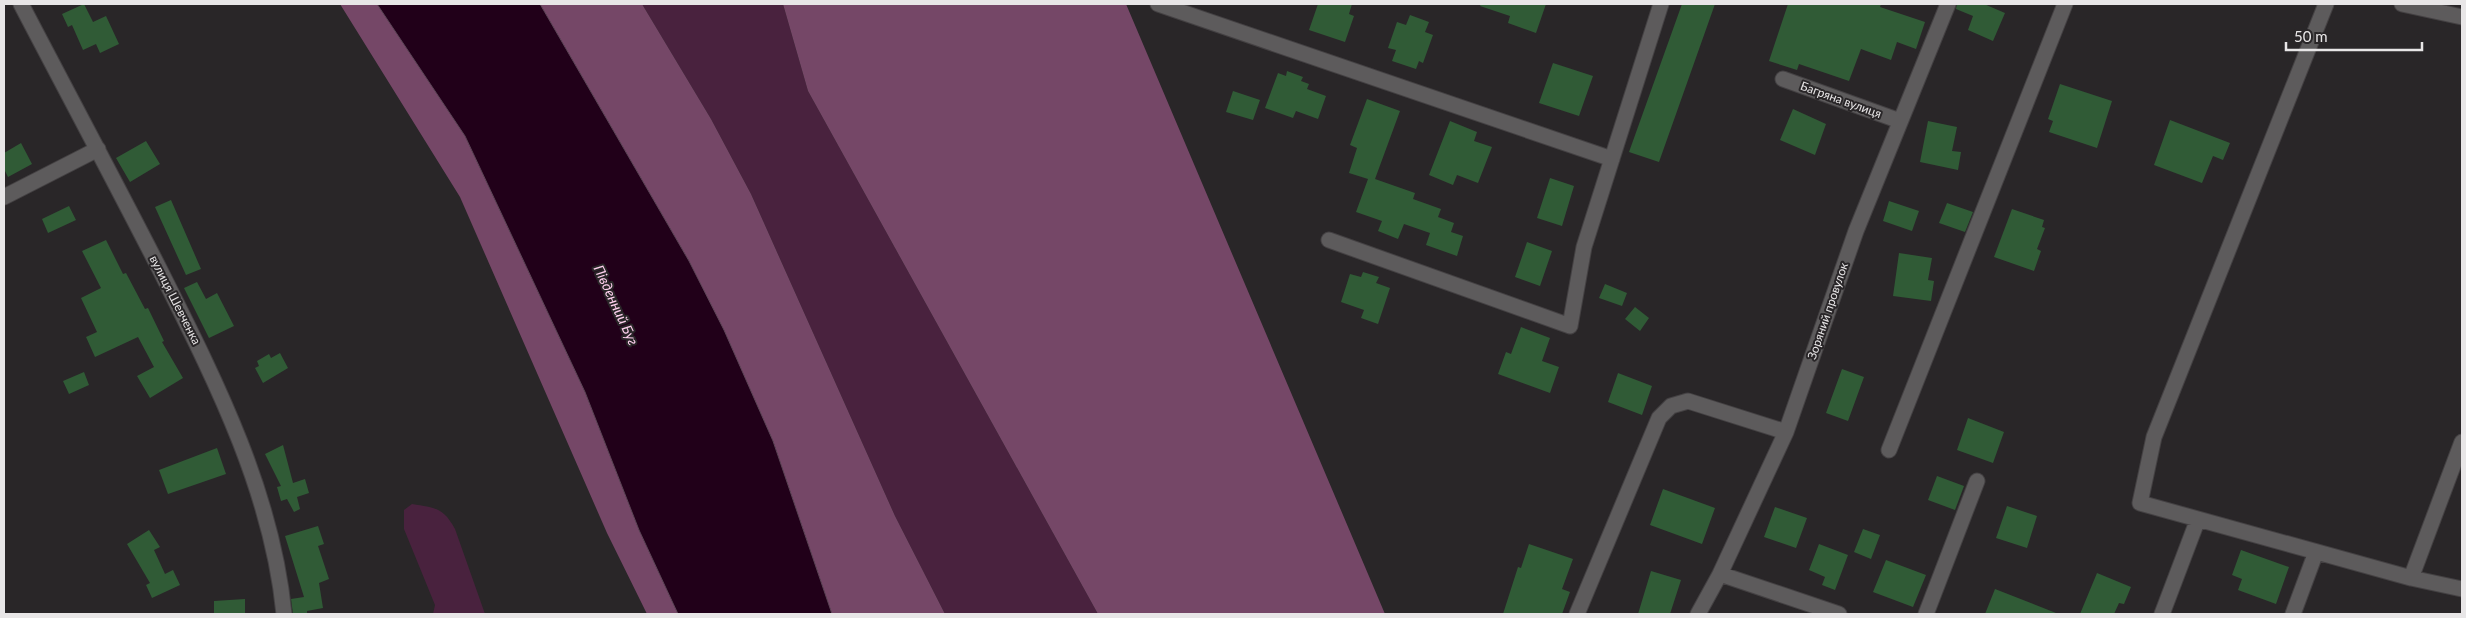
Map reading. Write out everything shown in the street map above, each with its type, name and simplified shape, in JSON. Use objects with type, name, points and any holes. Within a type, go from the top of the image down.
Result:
[{"type":"street","name":"вулиця Шевченка","points":[[21,4],[98,149],[195,341],[244,452],[270,531],[278,568],[284,614]]},
{"type":"street","points":[[1158,4],[1612,159]]},
{"type":"street","points":[[1329,240],[1570,326],[1584,247],[1662,4]]},
{"type":"street","name":"Зоряний провулок","points":[[1698,614],[1720,574],[1786,432],[1856,231],[1948,4]]},
{"type":"street","points":[[1889,450],[2065,4]]},
{"type":"street","points":[[2326,4],[2154,437],[2140,503],[2411,578],[2462,589]]},
{"type":"street","points":[[2402,4],[2462,17]]},
{"type":"street","name":"Багряна вулиця","points":[[1782,79],[1900,121]]},
{"type":"street","points":[[4,197],[98,149]]},
{"type":"street","points":[[1577,614],[1659,418],[1671,406],[1688,401],[1786,432]]},
{"type":"street","points":[[2411,578],[2462,442]]},
{"type":"street","points":[[1926,614],[1977,481]]},
{"type":"street","points":[[2162,614],[2198,520]]},
{"type":"street","points":[[2293,614],[2316,552]]},
{"type":"street","points":[[1720,574],[1839,614]]},
{"type":"shaded area","points":[[340,4],[377,4],[465,136],[585,392],[639,530],[678,614],[647,614],[607,533],[460,197]]},
{"type":"shaded area","points":[[540,4],[642,4],[711,119],[751,194],[895,516],[945,614],[832,614],[773,441],[689,261]]},
{"type":"shaded area","points":[[642,4],[783,4],[808,91],[1098,614],[945,614],[895,516],[751,194],[711,119]]},
{"type":"shaded area","points":[[783,4],[1126,4],[1385,614],[1098,614],[808,91]]},
{"type":"shaded area","points":[[412,504],[438,510],[451,522],[485,614],[433,614],[435,605],[404,529],[404,510]]},
{"type":"water","name":"Південний Буг","points":[[377,4],[540,4],[689,261],[724,330],[773,441],[832,614],[678,614],[639,530],[585,392],[465,136]]},
{"type":"building","points":[[84,4],[93,22],[106,16],[119,44],[100,53],[96,44],[83,50],[72,25],[68,27],[62,14]]},
{"type":"building","points":[[1318,4],[1352,4],[1349,14],[1354,16],[1345,42],[1309,30]]},
{"type":"building","points":[[1481,4],[1546,4],[1536,33],[1508,23],[1510,16],[1480,6]]},
{"type":"building","points":[[1682,4],[1715,4],[1659,162],[1629,152]]},
{"type":"building","points":[[1788,4],[1881,4],[1880,7],[1925,22],[1916,49],[1897,42],[1891,60],[1861,49],[1849,81],[1799,64],[1797,70],[1769,61]]},
{"type":"building","points":[[1957,4],[1984,4],[2005,13],[1993,41],[1968,30],[1973,16],[1956,9]]},
{"type":"building","points":[[1410,15],[1429,22],[1425,32],[1433,35],[1423,63],[1419,61],[1416,69],[1392,61],[1396,50],[1388,48],[1397,22],[1406,25]]},
{"type":"building","points":[[1553,63],[1593,76],[1579,116],[1539,103]]},
{"type":"building","points":[[1287,71],[1303,77],[1301,81],[1309,84],[1307,89],[1326,96],[1318,119],[1296,111],[1293,118],[1265,108],[1278,73],[1286,76]]},
{"type":"building","points":[[2060,84],[2112,101],[2097,148],[2049,132],[2053,121],[2048,119]]},
{"type":"building","points":[[1233,91],[1260,100],[1253,120],[1226,112]]},
{"type":"building","points":[[1367,99],[1400,111],[1375,179],[1415,193],[1413,199],[1441,209],[1438,217],[1454,223],[1451,232],[1463,236],[1457,256],[1426,245],[1430,233],[1404,224],[1398,239],[1378,231],[1382,221],[1356,212],[1368,179],[1349,173],[1357,148],[1350,145]]},
{"type":"building","points":[[1793,109],[1826,124],[1815,155],[1780,140]]},
{"type":"building","points":[[2170,120],[2230,143],[2223,160],[2213,156],[2202,183],[2154,165]]},
{"type":"building","points":[[1450,121],[1477,132],[1474,141],[1492,147],[1478,183],[1457,175],[1453,185],[1429,175]]},
{"type":"building","points":[[1928,121],[1957,127],[1952,151],[1961,152],[1958,170],[1920,162]]},
{"type":"building","points":[[146,141],[160,164],[130,182],[116,158]]},
{"type":"building","points":[[21,143],[32,164],[8,177],[4,169],[4,153]]},
{"type":"building","points":[[1550,178],[1574,186],[1562,226],[1537,218]]},
{"type":"building","points":[[171,200],[201,269],[186,275],[155,207]]},
{"type":"building","points":[[1889,201],[1919,211],[1912,231],[1883,221]]},
{"type":"building","points":[[1947,203],[1973,212],[1965,232],[1939,223]]},
{"type":"building","points":[[69,206],[76,220],[48,233],[42,219]]},
{"type":"building","points":[[2012,209],[2044,220],[2042,227],[2045,228],[2037,249],[2041,251],[2034,271],[1994,257]]},
{"type":"building","points":[[106,240],[123,274],[126,273],[145,309],[148,308],[164,341],[162,342],[183,378],[150,398],[137,376],[154,367],[138,337],[95,357],[86,337],[97,332],[81,298],[101,288],[82,251]]},
{"type":"building","points":[[1527,242],[1552,251],[1540,286],[1515,277]]},
{"type":"building","points":[[1899,253],[1932,258],[1928,280],[1934,281],[1931,301],[1893,296]]},
{"type":"building","points":[[1363,272],[1379,277],[1376,283],[1390,288],[1378,324],[1361,318],[1364,310],[1341,302],[1350,274],[1361,277]]},
{"type":"building","points":[[197,282],[206,299],[217,293],[234,326],[209,338],[184,288]]},
{"type":"building","points":[[1605,284],[1627,293],[1622,306],[1599,298]]},
{"type":"building","points":[[1635,307],[1649,318],[1640,331],[1625,319]]},
{"type":"building","points":[[1521,327],[1550,338],[1542,361],[1559,367],[1550,393],[1498,374],[1506,352],[1511,354]]},
{"type":"building","points":[[280,353],[288,368],[263,383],[255,368],[259,366],[257,361],[269,354],[271,358]]},
{"type":"building","points":[[1842,369],[1864,377],[1848,421],[1826,413]]},
{"type":"building","points":[[84,372],[89,385],[69,394],[63,381]]},
{"type":"building","points":[[1618,373],[1652,386],[1642,415],[1608,402]]},
{"type":"building","points":[[1968,418],[2004,432],[1993,463],[1957,450]]},
{"type":"building","points":[[283,445],[293,483],[305,479],[309,493],[297,497],[300,509],[294,512],[287,499],[281,501],[277,487],[281,486],[265,454]]},
{"type":"building","points":[[217,448],[226,474],[168,494],[159,470]]},
{"type":"building","points":[[1937,476],[1964,486],[1955,510],[1928,500]]},
{"type":"building","points":[[1663,489],[1715,508],[1702,544],[1650,525]]},
{"type":"building","points":[[2007,506],[2037,516],[2027,548],[1996,538]]},
{"type":"building","points":[[1775,507],[1807,518],[1796,548],[1764,537]]},
{"type":"building","points":[[318,526],[324,544],[318,546],[329,579],[319,583],[323,608],[307,611],[307,614],[293,614],[291,599],[304,597],[285,536]]},
{"type":"building","points":[[1863,529],[1880,535],[1871,559],[1854,552]]},
{"type":"building","points":[[149,530],[160,547],[154,550],[165,574],[173,570],[180,585],[152,598],[146,585],[150,583],[127,544]]},
{"type":"building","points":[[1529,544],[1573,559],[1562,589],[1570,592],[1562,614],[1503,614],[1518,567],[1521,568]]},
{"type":"building","points":[[1819,544],[1848,555],[1835,590],[1822,585],[1825,577],[1809,570]]},
{"type":"building","points":[[2241,550],[2289,567],[2276,604],[2238,590],[2242,579],[2232,575]]},
{"type":"building","points":[[1886,560],[1926,575],[1913,607],[1873,592]]},
{"type":"building","points":[[1651,571],[1681,580],[1670,614],[1638,614]]},
{"type":"building","points":[[2097,573],[2131,587],[2124,604],[2119,603],[2114,614],[2080,614]]},
{"type":"building","points":[[1995,589],[2056,613],[2056,614],[1985,614]]},
{"type":"building","points":[[245,599],[245,614],[214,614],[214,601]]}]
